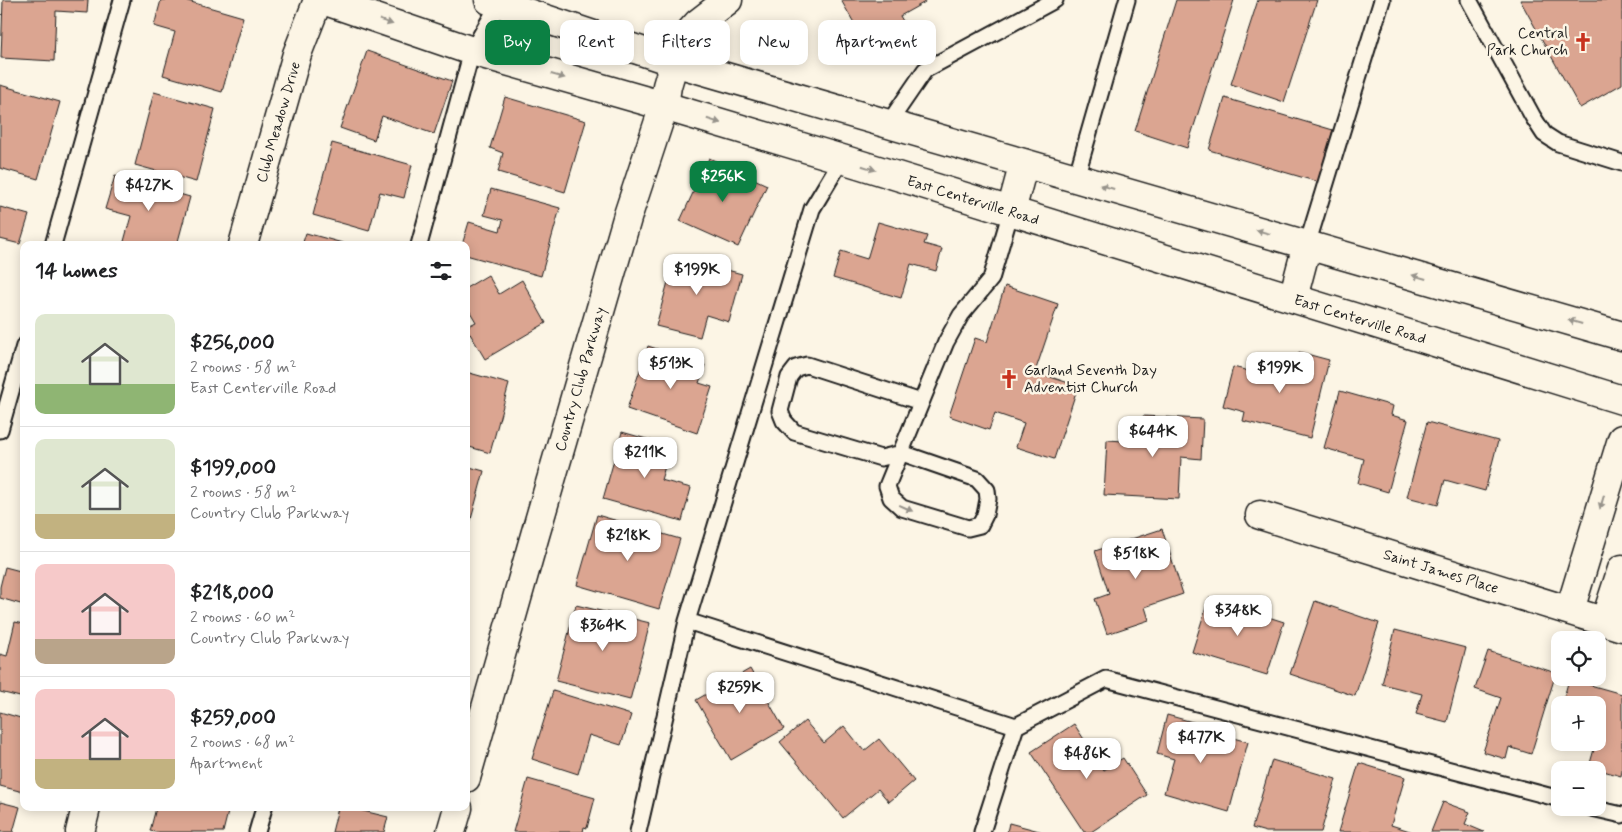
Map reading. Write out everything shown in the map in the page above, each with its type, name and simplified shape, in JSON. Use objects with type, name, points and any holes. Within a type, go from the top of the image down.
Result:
[{"type":"main road","name":"Club Meadow Drive","points":[[243,241],[297,54],[318,0]]},
{"type":"main road","name":"East Centerville Road","points":[[324,0],[472,51],[664,106],[1011,211],[1622,400]]},
{"type":"main road","name":"Country Club Parkway","points":[[702,20],[728,0]]},
{"type":"main road","points":[[496,1],[644,52]]},
{"type":"main road","name":"Country Club Parkway","points":[[470,764],[628,216],[664,106],[673,65]]},
{"type":"main road","points":[[684,65],[1622,336]]},
{"type":"main road","points":[[1011,211],[1024,164]]},
{"type":"main road","points":[[1293,298],[1307,244]]},
{"type":"main road","points":[[1570,610],[1622,439]]},
{"type":"main road","name":"Saint James Place","points":[[1260,515],[1614,624]]},
{"type":"main road","points":[[1614,624],[1622,569]]},
{"type":"main road","points":[[80,832],[85,811]]},
{"type":"main road","points":[[451,832],[457,811]]},
{"type":"lane","points":[[54,241],[122,0]]},
{"type":"lane","points":[[888,124],[925,70],[1055,0]]},
{"type":"lane","points":[[1076,178],[1127,0]]},
{"type":"lane","points":[[1307,244],[1382,0]]},
{"type":"lane","points":[[1469,0],[1544,134],[1558,143],[1622,163]]},
{"type":"lane","points":[[420,241],[472,51],[496,1]]},
{"type":"lane","points":[[638,832],[687,621],[812,209],[842,160]]},
{"type":"lane","points":[[921,402],[807,365],[796,368],[789,377],[780,411],[784,421],[794,432],[882,458],[902,453],[977,479],[986,490],[988,499],[985,515],[980,525],[968,528],[902,508],[891,498],[887,486],[902,453],[946,342],[961,315],[991,279],[1011,211]]},
{"type":"lane","points":[[0,430],[20,360]]},
{"type":"lane","points":[[687,621],[1016,726]]},
{"type":"lane","points":[[982,832],[1016,726],[1106,679],[1551,797]]},
{"type":"lane","points":[[257,832],[263,811]]},
{"type":"lane","points":[[1606,811],[1622,815]]},
{"type":"building","points":[[3,0],[88,0],[87,13],[56,11],[54,61],[1,58]]},
{"type":"building","points":[[161,0],[184,0],[243,17],[222,92],[163,75],[175,32],[154,26]]},
{"type":"building","points":[[841,0],[924,0],[925,2],[900,16],[902,20],[852,20]]},
{"type":"building","points":[[1176,0],[1234,0],[1187,148],[1135,131]]},
{"type":"building","points":[[1258,0],[1317,0],[1284,102],[1231,84]]},
{"type":"building","name":"Central Park Church","points":[[1520,0],[1622,0],[1622,84],[1580,108]]},
{"type":"building","points":[[367,51],[452,81],[434,134],[382,116],[374,140],[340,128]]},
{"type":"building","points":[[0,85],[60,102],[38,179],[0,168]]},
{"type":"building","points":[[154,92],[215,109],[196,182],[135,165]]},
{"type":"building","points":[[505,97],[586,121],[565,192],[498,172],[503,153],[490,148]]},
{"type":"building","points":[[1225,98],[1333,130],[1318,182],[1209,150]]},
{"type":"building","points":[[332,143],[412,165],[404,198],[380,192],[369,231],[313,215]]},
{"type":"building","points":[[709,158],[767,185],[738,247],[680,221]]},
{"type":"building","points":[[115,176],[190,197],[178,241],[124,241],[131,216],[105,209]]},
{"type":"building","points":[[491,189],[560,208],[541,276],[470,256],[470,241],[463,241],[469,222],[500,231],[503,220],[484,215]]},
{"type":"building","points":[[0,207],[29,215],[20,244],[0,239]]},
{"type":"building","points":[[878,222],[927,236],[924,244],[942,249],[936,271],[911,264],[901,298],[833,278],[841,251],[867,259]]},
{"type":"building","points":[[306,233],[335,241],[303,241]]},
{"type":"building","points":[[675,256],[742,274],[729,322],[706,315],[700,337],[656,326]]},
{"type":"building","points":[[488,275],[499,294],[522,280],[546,323],[485,359],[470,334],[470,325],[476,322],[470,312],[470,286]]},
{"type":"building","name":"Garland Seventh Day Adventist Church","points":[[1005,286],[1058,304],[1035,372],[1078,386],[1054,459],[1016,447],[1024,423],[995,413],[989,430],[949,416],[975,338],[987,342]]},
{"type":"building","points":[[648,346],[705,365],[699,383],[712,387],[697,433],[627,409]]},
{"type":"building","points":[[1299,352],[1329,360],[1310,438],[1243,421],[1245,412],[1223,406],[1233,367],[1257,373],[1260,358],[1295,367]]},
{"type":"building","points":[[470,373],[509,384],[490,453],[470,447]]},
{"type":"building","points":[[1340,391],[1393,406],[1391,415],[1408,420],[1388,492],[1358,483],[1364,459],[1324,448]]},
{"type":"building","points":[[1143,416],[1203,419],[1201,459],[1181,457],[1179,499],[1104,495],[1107,440],[1141,442]]},
{"type":"building","points":[[1427,422],[1498,441],[1485,491],[1445,480],[1438,505],[1407,497]]},
{"type":"building","points":[[622,432],[671,446],[661,480],[691,488],[682,521],[603,499]]},
{"type":"building","points":[[470,467],[484,471],[470,523]]},
{"type":"building","points":[[597,515],[680,539],[659,609],[577,585]]},
{"type":"building","points":[[1162,529],[1183,594],[1145,607],[1149,620],[1107,634],[1095,599],[1109,594],[1095,551]]},
{"type":"building","points":[[5,567],[20,571],[20,604],[0,598],[0,587]]},
{"type":"building","points":[[1209,598],[1284,622],[1267,675],[1192,652]]},
{"type":"building","points":[[1315,601],[1379,623],[1355,696],[1290,674]]},
{"type":"building","points":[[576,605],[650,623],[630,700],[556,681]]},
{"type":"building","points":[[15,622],[20,623],[20,697],[0,692],[0,654],[7,656]]},
{"type":"building","points":[[1395,630],[1466,648],[1447,722],[1416,714],[1422,694],[1382,684]]},
{"type":"building","points":[[1488,651],[1551,671],[1552,686],[1531,754],[1509,747],[1506,759],[1483,752],[1501,698],[1475,689]]},
{"type":"building","points":[[750,669],[784,729],[731,760],[696,700]]},
{"type":"building","points":[[1567,686],[1594,686],[1622,694],[1621,776],[1606,772],[1606,761],[1591,761],[1593,751],[1606,751],[1606,696],[1564,696]]},
{"type":"building","points":[[553,691],[631,715],[621,745],[589,735],[578,774],[532,759]]},
{"type":"building","points":[[0,712],[20,718],[20,791],[0,786]]},
{"type":"building","points":[[1167,715],[1207,726],[1201,744],[1218,749],[1222,735],[1248,742],[1229,812],[1164,793],[1174,759],[1157,754]]},
{"type":"building","points":[[805,721],[824,743],[844,726],[864,751],[879,739],[914,781],[889,802],[878,789],[843,818],[780,742]]},
{"type":"building","points":[[1074,724],[1104,770],[1123,758],[1147,795],[1091,832],[1084,832],[1031,752]]},
{"type":"building","points":[[1272,760],[1336,779],[1321,832],[1266,832],[1252,828]]},
{"type":"building","points":[[1359,763],[1405,777],[1391,825],[1413,832],[1338,832]]},
{"type":"building","points":[[528,779],[595,798],[587,828],[584,827],[583,832],[513,832]]},
{"type":"building","points":[[0,802],[20,807],[13,832],[0,832]]},
{"type":"building","points":[[1443,802],[1470,812],[1465,824],[1484,832],[1431,832]]},
{"type":"building","points":[[155,811],[228,811],[223,832],[150,831]]},
{"type":"building","points":[[337,811],[363,811],[388,817],[384,832],[332,832]]},
{"type":"building","points":[[1009,823],[1043,832],[1007,832]]},
{"type":"place","name":"Central Park Church","points":[[1583,42]]},
{"type":"place","name":"Garland Seventh Day Adventist Church","points":[[1009,379]]}]
